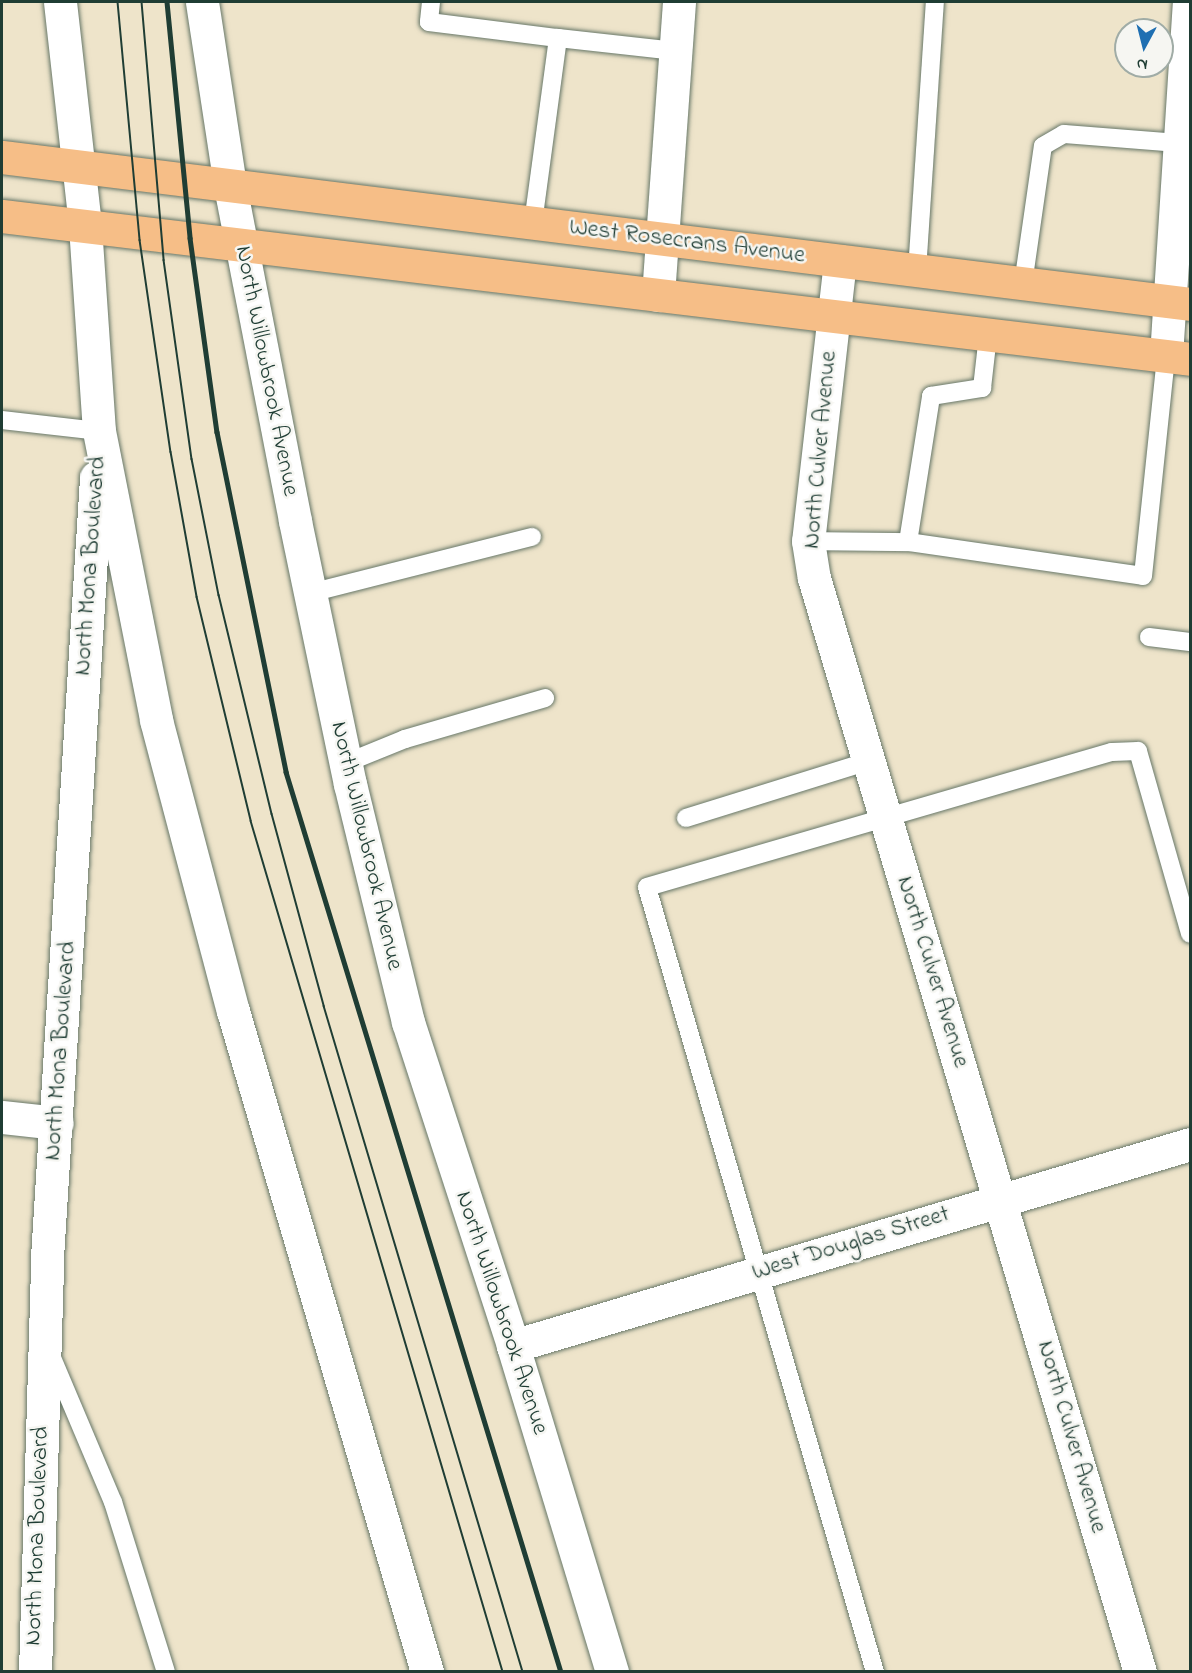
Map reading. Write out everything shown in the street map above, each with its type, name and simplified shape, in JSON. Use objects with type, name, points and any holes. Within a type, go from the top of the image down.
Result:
[{"type":"main road","name":"West Rosecrans Avenue","points":[[8,156],[230,186],[1180,303]]},
{"type":"main road","points":[[2,216],[1178,358]]},
{"type":"main road","points":[[2,222],[36,221]]},
{"type":"street","points":[[60,2],[80,167],[99,431],[156,720],[233,1011],[428,1671]]},
{"type":"street","name":"North Willowbrook Avenue","points":[[202,2],[230,186],[310,593],[346,763],[408,1022],[513,1346],[612,1671]]},
{"type":"street","points":[[658,295],[679,2]]},
{"type":"street","points":[[1178,358],[1179,143],[1189,2]]},
{"type":"street","name":"North Culver Avenue","points":[[840,261],[808,541],[814,578],[1140,1671]]},
{"type":"street","name":"North Mona Boulevard","points":[[35,1671],[44,1338],[99,431]]},
{"type":"street","points":[[2,1117],[57,1123]]},
{"type":"street","name":"West Douglas Street","points":[[513,1346],[1191,1144]]},
{"type":"lane","points":[[431,2],[429,22],[675,51]]},
{"type":"lane","points":[[917,271],[935,2]]},
{"type":"lane","points":[[532,223],[558,38]]},
{"type":"lane","points":[[1023,284],[1042,146],[1064,134],[1179,143]]},
{"type":"lane","points":[[908,542],[931,396],[982,388],[988,335]]},
{"type":"lane","points":[[808,541],[908,542],[1143,576],[1178,358]]},
{"type":"lane","points":[[2,420],[99,431]]},
{"type":"lane","points":[[310,593],[532,537]]},
{"type":"lane","points":[[1149,636],[1191,642]]},
{"type":"lane","points":[[346,763],[405,739],[545,698]]},
{"type":"lane","points":[[875,1671],[757,1272],[647,887],[1112,752],[1138,751],[1191,934]]},
{"type":"lane","points":[[686,818],[869,761]]},
{"type":"lane","points":[[44,1338],[113,1502],[166,1671]]},
{"type":"tram line","points":[[118,2],[140,240],[171,452],[197,597],[251,821],[503,1672]]},
{"type":"tram line","points":[[142,2],[164,260],[192,459],[219,595],[272,814],[324,1006],[523,1672]]},
{"type":"railway","points":[[167,2],[190,238],[217,432],[286,772],[561,1672]]}]
